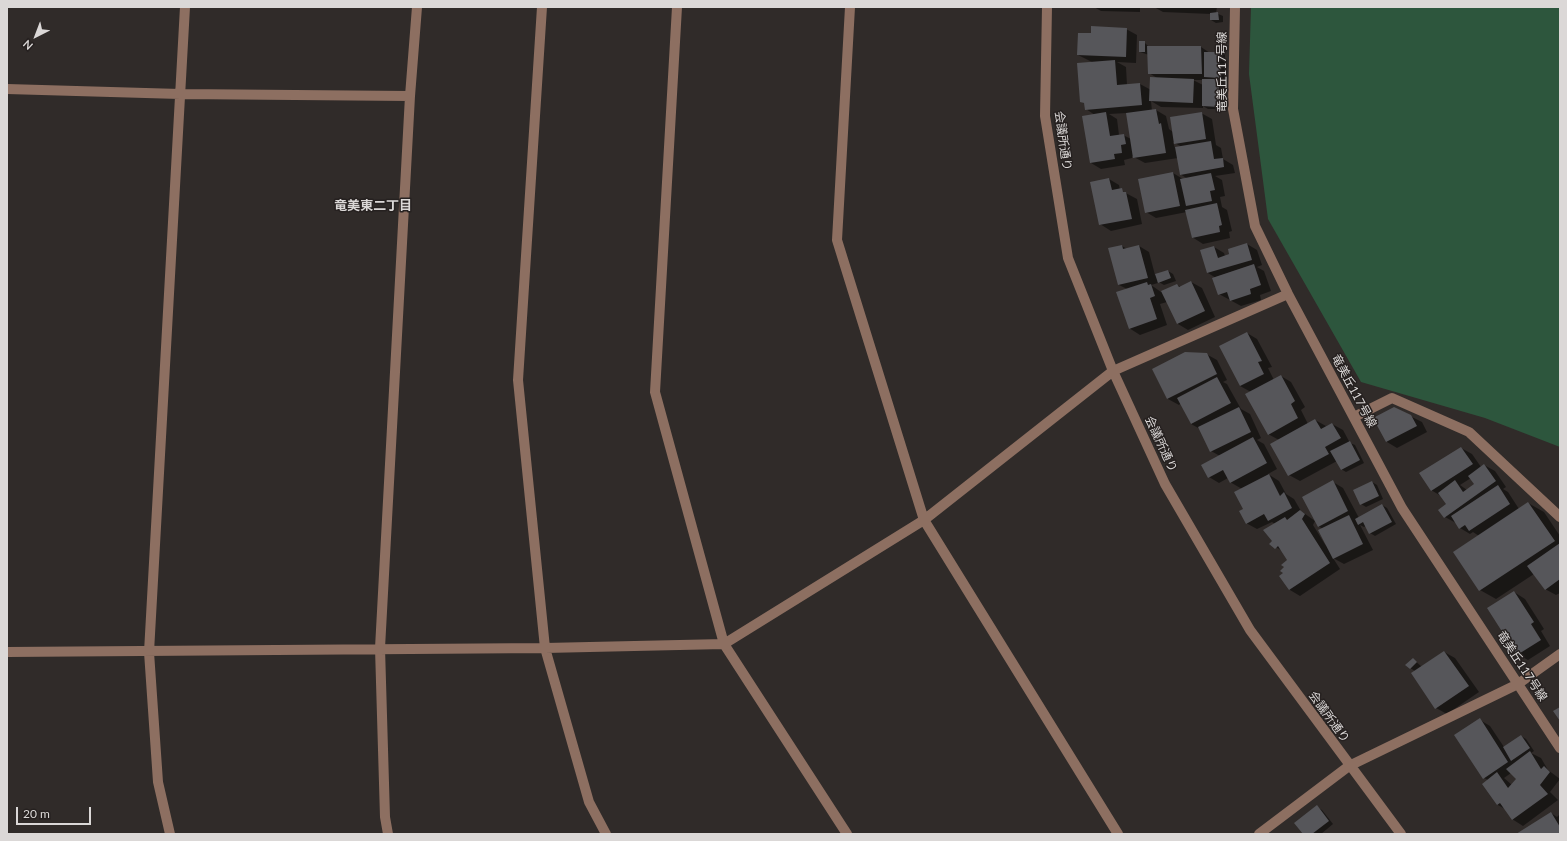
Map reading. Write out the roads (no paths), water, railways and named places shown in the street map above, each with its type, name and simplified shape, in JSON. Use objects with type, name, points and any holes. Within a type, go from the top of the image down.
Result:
[{"type":"street","points":[[170,834],[158,782],[148,652],[184,7]]},
{"type":"street","points":[[388,834],[385,817],[380,648],[410,96],[417,7]]},
{"type":"street","points":[[542,7],[518,380],[545,648],[588,802],[606,834]]},
{"type":"street","points":[[677,7],[655,392],[724,644],[847,834]]},
{"type":"street","points":[[850,7],[837,240],[924,520],[1118,834]]},
{"type":"street","name":"会議所通り","points":[[1047,7],[1045,116],[1068,258],[1113,371],[1165,484],[1250,630],[1349,766],[1401,834]]},
{"type":"street","name":"竜美丘117号線","points":[[1235,7],[1233,109],[1255,226],[1288,294],[1402,508],[1560,748]]},
{"type":"street","points":[[7,89],[180,94],[410,96]]},
{"type":"street","points":[[7,652],[148,652],[380,648],[545,648],[724,644],[924,520],[1113,371],[1288,294]]},
{"type":"street","points":[[1354,417],[1392,398],[1469,432],[1560,517]]},
{"type":"street","points":[[1259,834],[1349,766],[1518,684],[1560,654]]},
{"type":"district","name":"竜美東二丁目","points":[[373,206]]}]
